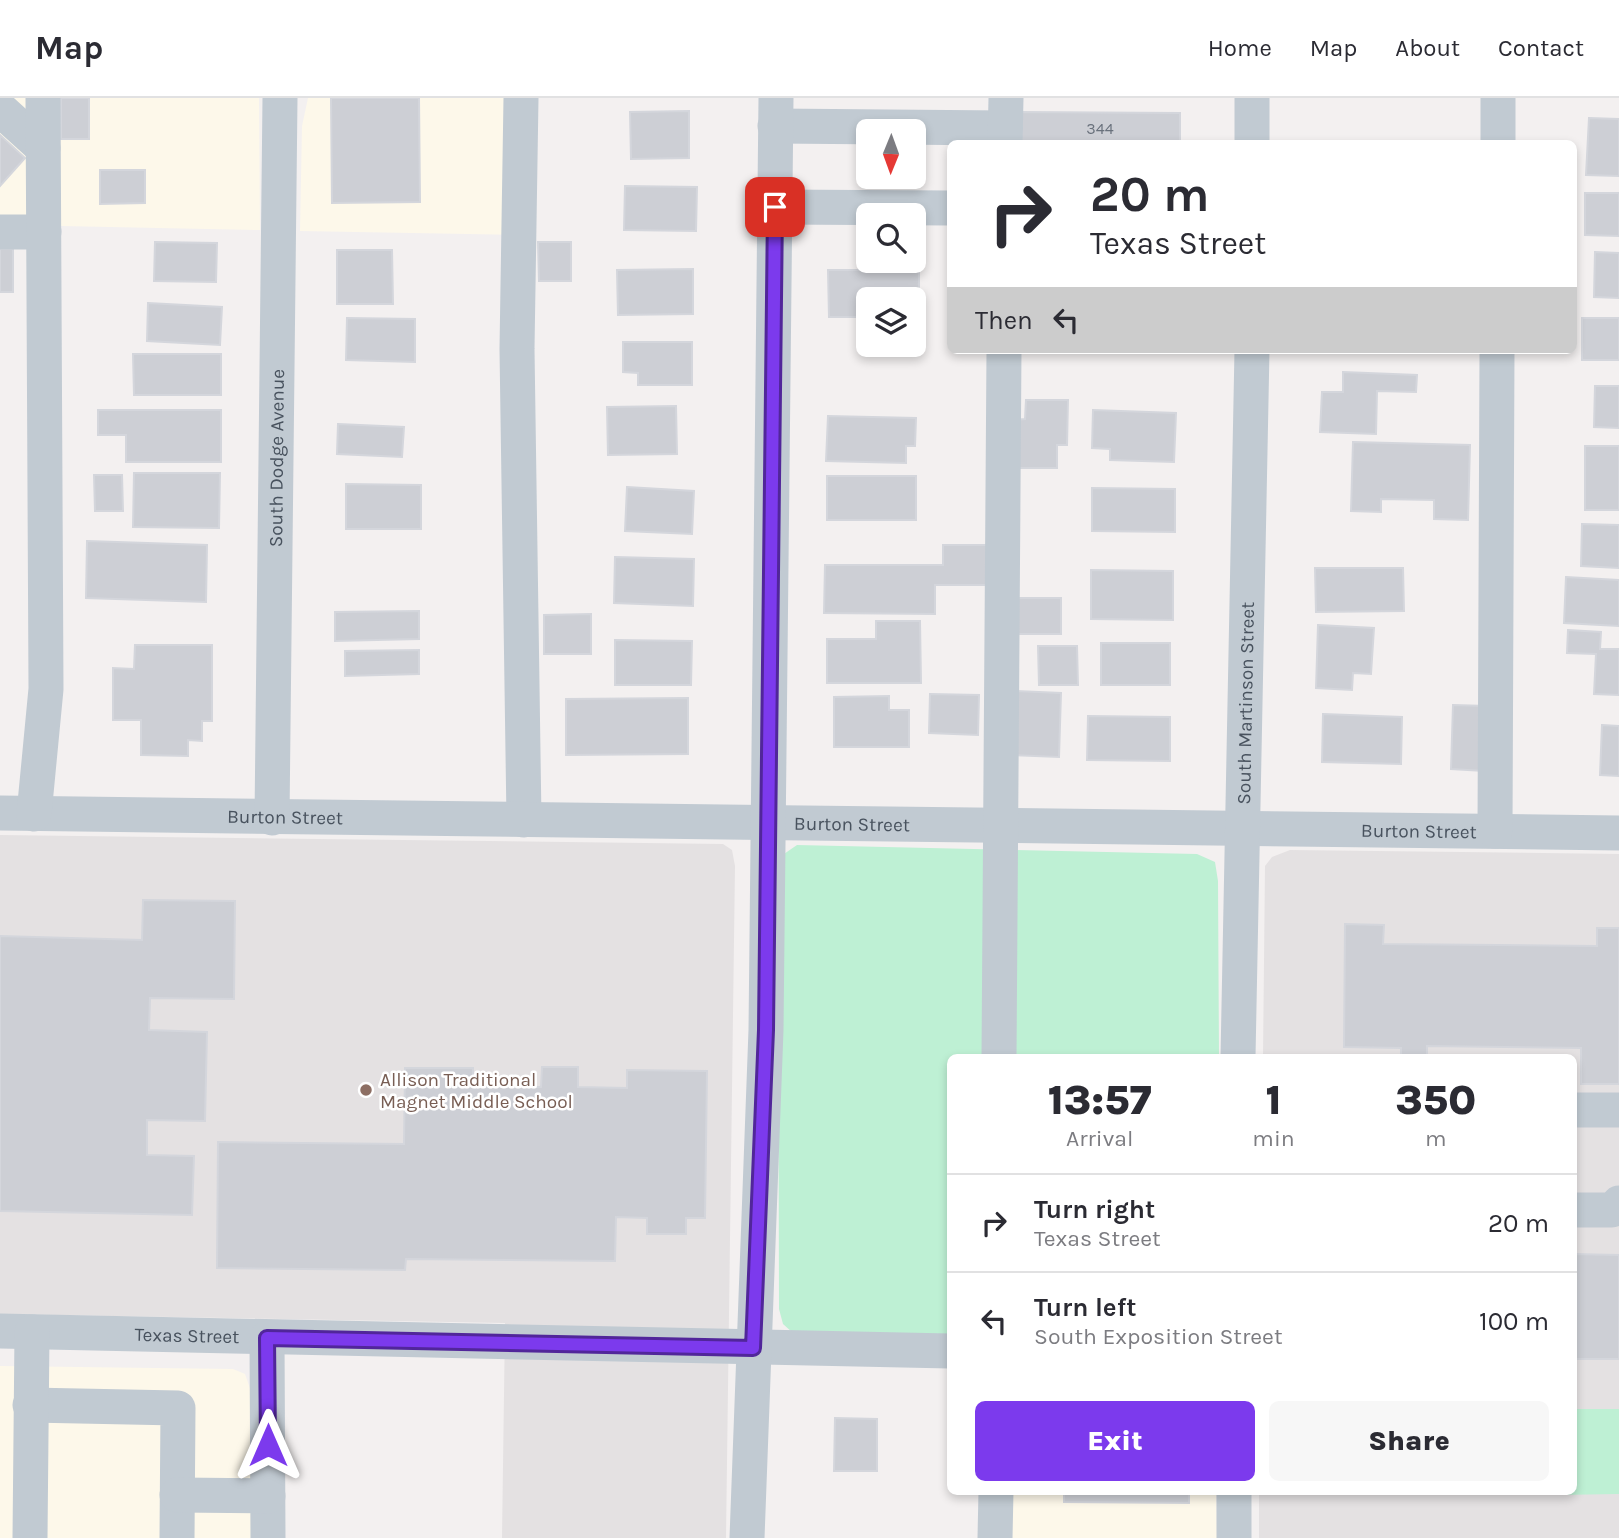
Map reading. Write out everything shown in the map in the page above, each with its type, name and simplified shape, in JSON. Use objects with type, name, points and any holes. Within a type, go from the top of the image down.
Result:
[{"type":"street","points":[[34,814],[46,690],[43,98]]},
{"type":"street","name":"South Dodge Avenue","points":[[272,818],[280,98]]},
{"type":"street","points":[[521,98],[517,362],[524,820]]},
{"type":"street","points":[[1252,98],[1252,140]]},
{"type":"street","points":[[1498,98],[1498,140]]},
{"type":"street","points":[[0,109],[43,148]]},
{"type":"street","points":[[747,1538],[766,1030],[776,112],[1005,123]]},
{"type":"street","points":[[775,207],[947,208]]},
{"type":"street","points":[[0,232],[44,232]]},
{"type":"street","points":[[999,1054],[1004,354]]},
{"type":"street","name":"South Martinson Street","points":[[1238,1054],[1252,354]]},
{"type":"street","points":[[1495,831],[1497,354]]},
{"type":"street","name":"Burton Street","points":[[0,813],[1619,833]]},
{"type":"street","points":[[1577,1110],[1619,1110]]},
{"type":"street","points":[[1577,1210],[1612,1210],[1619,1203]]},
{"type":"street","points":[[16,1332],[30,1405],[30,1538]]},
{"type":"street","name":"Texas Street","points":[[16,1332],[947,1352]]},
{"type":"street","points":[[267,1338],[268,1538]]},
{"type":"street","points":[[30,1405],[178,1408],[177,1538]]},
{"type":"street","points":[[177,1495],[268,1496]]},
{"type":"street","points":[[995,1538],[996,1495]]},
{"type":"street","points":[[1234,1495],[1234,1538]]},
{"type":"shaded area","points":[[0,98],[259,98],[260,230],[61,226],[0,241]]},
{"type":"shaded area","points":[[308,98],[531,98],[528,235],[300,231],[302,126]]},
{"type":"shaded area","name":"Allison Traditional Magnet Middle School","points":[[0,835],[723,844],[732,850],[735,866],[726,1538],[502,1538],[505,1323],[0,1314]]},
{"type":"shaded area","points":[[1290,850],[1619,854],[1619,1538],[1259,1538],[1259,1495],[1577,1495],[1577,1054],[1263,1054],[1265,866],[1272,857]]},
{"type":"shaded area","points":[[0,1366],[233,1369],[245,1374],[254,1400],[251,1538],[0,1538]]},
{"type":"shaded area","points":[[984,1495],[1216,1495],[1217,1538],[984,1538]]},
{"type":"green space","points":[[797,845],[1197,854],[1215,862],[1218,881],[1219,1054],[947,1054],[947,1335],[793,1333],[783,1324],[779,1309],[778,876],[781,856]]},
{"type":"green space","points":[[1577,1409],[1619,1409],[1619,1494],[1577,1495]]},
{"type":"building","points":[[61,98],[89,98],[89,139],[61,139]]},
{"type":"building","points":[[331,98],[419,98],[420,202],[332,203]]},
{"type":"building","points":[[689,111],[689,158],[631,159],[630,112]]},
{"type":"building","points":[[1019,112],[1180,113],[1180,140],[1019,140]]},
{"type":"building","points":[[1589,118],[1619,119],[1619,176],[1586,175]]},
{"type":"building","points":[[0,135],[25,158],[0,186]]},
{"type":"building","points":[[100,170],[145,170],[145,203],[100,204]]},
{"type":"building","points":[[625,186],[697,187],[696,231],[624,230]]},
{"type":"building","points":[[1585,193],[1619,193],[1619,236],[1585,235]]},
{"type":"building","points":[[155,242],[217,243],[216,282],[154,281]]},
{"type":"building","points":[[538,242],[571,242],[571,281],[539,281]]},
{"type":"building","points":[[0,249],[13,249],[13,292],[0,292]]},
{"type":"building","points":[[337,250],[392,250],[393,304],[337,304]]},
{"type":"building","points":[[1595,252],[1619,253],[1619,298],[1594,297]]},
{"type":"building","points":[[693,269],[693,314],[618,315],[617,270]]},
{"type":"building","points":[[828,270],[919,273],[919,287],[856,287],[856,317],[829,317]]},
{"type":"building","points":[[148,303],[222,307],[220,345],[147,341]]},
{"type":"building","points":[[347,318],[415,319],[415,362],[346,360]]},
{"type":"building","points":[[1582,318],[1619,318],[1619,360],[1582,360]]},
{"type":"building","points":[[623,342],[692,342],[692,385],[638,385],[638,373],[623,372]]},
{"type":"building","points":[[133,354],[221,354],[221,395],[134,395]]},
{"type":"building","points":[[1343,372],[1417,375],[1416,392],[1377,391],[1376,434],[1320,432],[1322,392],[1343,392]]},
{"type":"building","points":[[1595,386],[1619,386],[1619,428],[1594,427]]},
{"type":"building","points":[[1026,400],[1068,400],[1067,445],[1057,445],[1057,468],[1011,468],[1011,420],[1025,419]]},
{"type":"building","points":[[676,406],[677,454],[608,455],[607,407]]},
{"type":"building","points":[[98,410],[221,410],[221,462],[126,462],[126,435],[98,435]]},
{"type":"building","points":[[1093,410],[1176,413],[1174,462],[1110,460],[1110,449],[1092,448]]},
{"type":"building","points":[[828,416],[916,418],[915,446],[906,446],[906,463],[826,461]]},
{"type":"building","points":[[338,424],[404,427],[402,457],[337,454]]},
{"type":"building","points":[[1353,442],[1470,445],[1468,520],[1434,519],[1434,500],[1381,499],[1381,512],[1351,511]]},
{"type":"building","points":[[1585,446],[1619,446],[1619,510],[1585,510]]},
{"type":"building","points":[[134,473],[220,473],[219,528],[133,527]]},
{"type":"building","points":[[94,475],[122,475],[123,511],[95,511]]},
{"type":"building","points":[[827,476],[916,476],[916,520],[827,520]]},
{"type":"building","points":[[346,484],[421,485],[421,529],[346,529]]},
{"type":"building","points":[[627,487],[694,491],[692,534],[625,531]]},
{"type":"building","points":[[1092,488],[1175,489],[1175,532],[1092,531]]},
{"type":"building","points":[[1582,524],[1619,525],[1619,568],[1581,566]]},
{"type":"building","points":[[87,541],[207,545],[206,602],[86,598]]},
{"type":"building","points":[[943,545],[989,545],[989,585],[935,585],[935,614],[824,613],[825,565],[943,565]]},
{"type":"building","points":[[615,557],[694,559],[693,606],[614,603]]},
{"type":"building","points":[[1315,568],[1403,568],[1404,611],[1316,612]]},
{"type":"building","points":[[1091,570],[1173,571],[1173,620],[1091,619]]},
{"type":"building","points":[[1566,577],[1619,580],[1619,626],[1564,623]]},
{"type":"building","points":[[1016,598],[1061,598],[1061,634],[1016,634]]},
{"type":"building","points":[[419,611],[419,639],[335,641],[335,612]]},
{"type":"building","points":[[591,614],[591,654],[544,654],[544,615]]},
{"type":"building","points":[[876,621],[920,621],[921,683],[827,683],[827,639],[876,639]]},
{"type":"building","points":[[1318,625],[1374,628],[1371,674],[1353,673],[1352,690],[1316,688]]},
{"type":"building","points":[[1568,630],[1601,632],[1600,649],[1619,649],[1619,695],[1594,694],[1596,654],[1567,653]]},
{"type":"building","points":[[615,640],[692,641],[691,685],[615,685]]},
{"type":"building","points":[[1101,643],[1170,643],[1170,685],[1101,685]]},
{"type":"building","points":[[135,645],[212,645],[212,721],[202,721],[202,741],[188,740],[188,756],[141,755],[141,720],[113,720],[113,668],[134,669]]},
{"type":"building","points":[[1038,646],[1077,646],[1078,685],[1039,685]]},
{"type":"building","points":[[419,650],[419,674],[345,676],[345,651]]},
{"type":"building","points":[[1016,691],[1061,693],[1059,757],[1013,755]]},
{"type":"building","points":[[930,694],[979,695],[978,735],[929,733]]},
{"type":"building","points":[[889,696],[889,710],[909,710],[909,747],[834,747],[834,697]]},
{"type":"building","points":[[688,698],[688,754],[566,755],[566,699]]},
{"type":"building","points":[[1453,705],[1487,706],[1484,771],[1451,769]]},
{"type":"building","points":[[1323,714],[1402,717],[1401,764],[1322,762]]},
{"type":"building","points":[[1088,716],[1170,717],[1170,761],[1087,760]]},
{"type":"building","points":[[1602,725],[1619,726],[1619,776],[1600,775]]},
{"type":"building","points":[[143,900],[235,901],[234,999],[150,998],[149,1030],[207,1032],[205,1121],[147,1120],[147,1155],[194,1156],[192,1215],[0,1211],[0,936],[142,940]]},
{"type":"building","points":[[1345,924],[1384,925],[1383,944],[1597,946],[1597,928],[1619,928],[1619,1084],[1581,1084],[1581,1048],[1427,1046],[1427,1054],[1401,1054],[1401,1048],[1344,1047]]},
{"type":"building","name":"Allison Traditional Magnet Middle School","points":[[542,1067],[578,1067],[578,1087],[627,1088],[627,1070],[707,1071],[705,1218],[686,1218],[686,1234],[647,1234],[647,1218],[616,1217],[615,1261],[406,1259],[405,1270],[217,1268],[218,1142],[404,1144],[405,1068],[473,1068],[473,1087],[541,1087]]},
{"type":"building","points":[[1577,1254],[1619,1255],[1619,1359],[1577,1359]]},
{"type":"building","points":[[835,1418],[877,1419],[877,1471],[834,1471]]},
{"type":"building","points":[[1064,1495],[1189,1495],[1189,1503],[1064,1502]]},
{"type":"place","name":"Allison Traditional Magnet Middle School","points":[[366,1090]]},
{"type":"route","points":[[268,1445],[267,1338],[753,1348],[766,1030],[775,207]]}]
